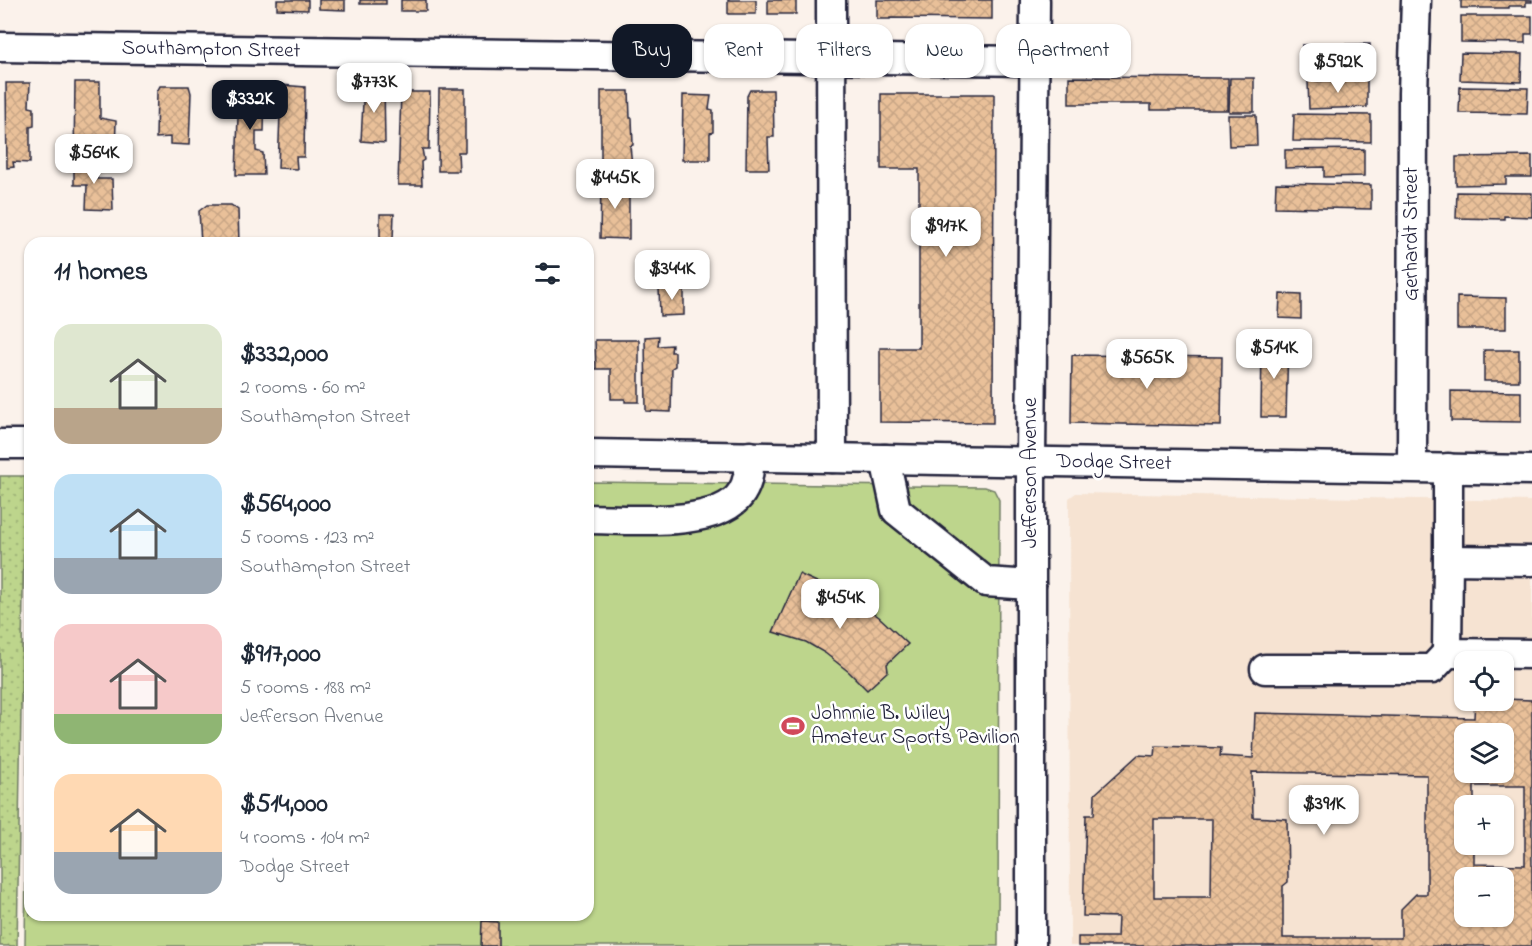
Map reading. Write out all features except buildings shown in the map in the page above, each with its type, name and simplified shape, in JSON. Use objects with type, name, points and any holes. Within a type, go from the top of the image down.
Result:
[{"type":"street","points":[[831,0],[831,24]]},
{"type":"street","name":"Jefferson Avenue","points":[[1035,0],[1035,24]]},
{"type":"street","name":"Gerhardt Street","points":[[1412,467],[1413,105],[1416,0]]},
{"type":"street","name":"Southampton Street","points":[[0,46],[796,58]]},
{"type":"street","name":"Southampton Street","points":[[893,60],[996,61]]},
{"type":"street","points":[[831,78],[831,458]]},
{"type":"street","name":"Jefferson Avenue","points":[[1031,946],[1034,78]]},
{"type":"street","points":[[0,444],[24,444]]},
{"type":"street","name":"Dodge Street","points":[[594,454],[1532,470]]},
{"type":"street","points":[[594,519],[678,520],[694,518],[713,511],[728,504],[741,494],[748,480],[750,456]]},
{"type":"street","points":[[885,459],[896,510],[986,582],[1031,585]]},
{"type":"street","points":[[1265,669],[1432,669],[1447,653],[1448,468]]},
{"type":"street","points":[[1448,560],[1532,561]]},
{"type":"street","points":[[1447,653],[1532,654]]},
{"type":"shaded area","points":[[1076,493],[1532,501],[1532,946],[1070,946],[1069,498]]},
{"type":"green space","points":[[0,476],[24,476],[17,946],[0,946]]},
{"type":"green space","name":"Johnnie B. Wiley Amateur Sports Pavilion","points":[[594,482],[985,487],[994,490],[999,500],[998,946],[25,946],[25,921],[594,921]]},
{"type":"place","name":"Johnnie B. Wiley Amateur Sports Pavilion","points":[[793,726]]}]
